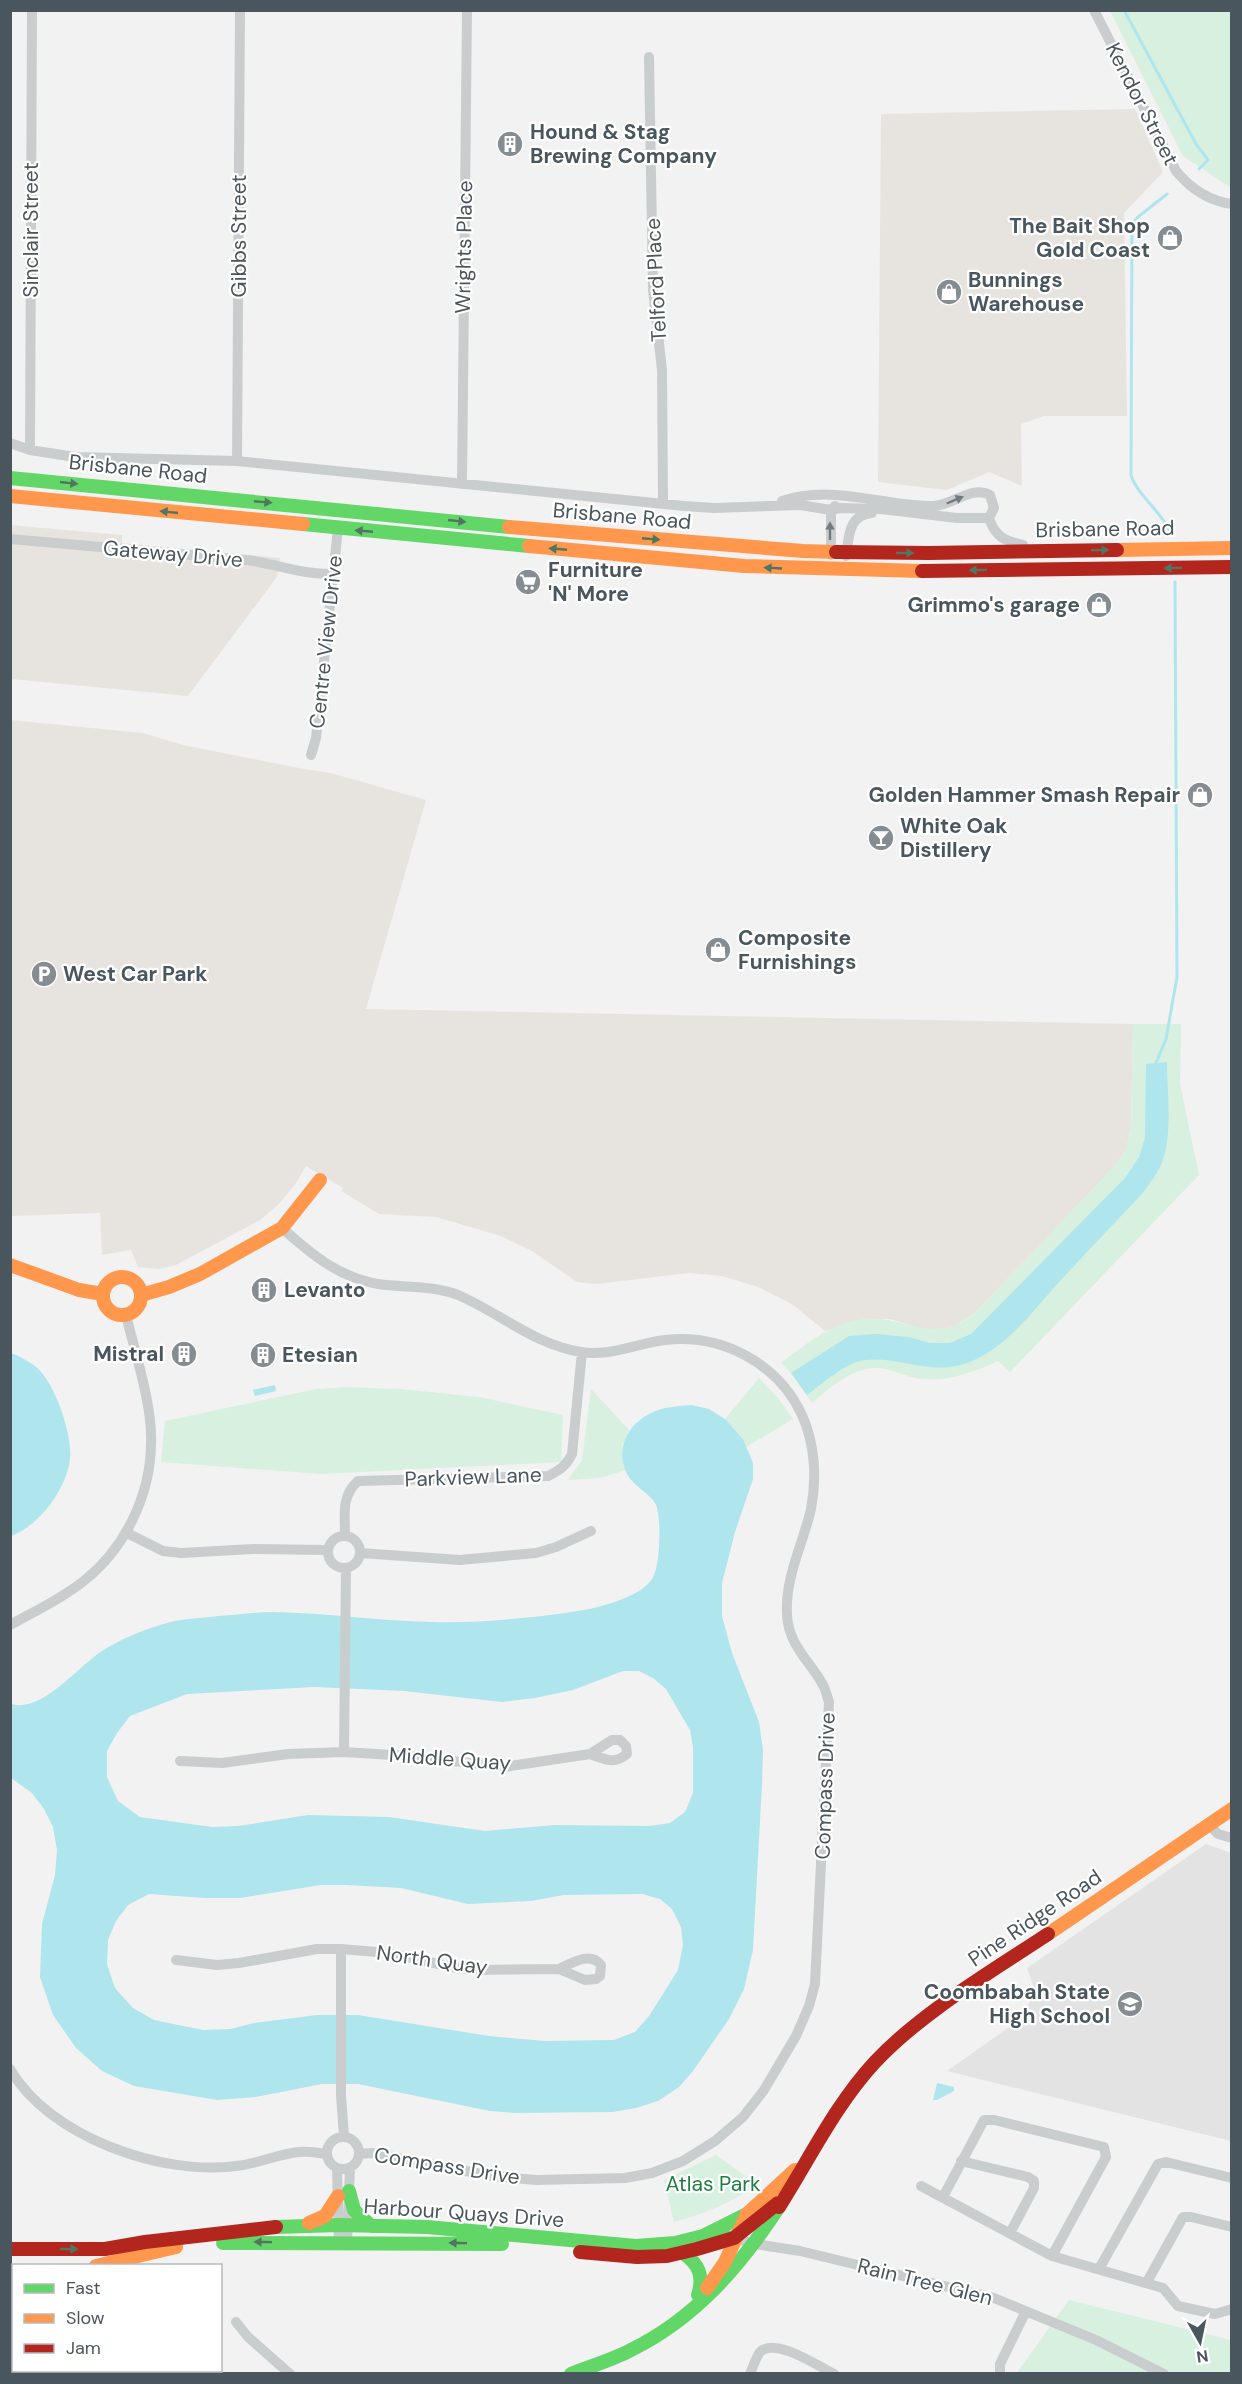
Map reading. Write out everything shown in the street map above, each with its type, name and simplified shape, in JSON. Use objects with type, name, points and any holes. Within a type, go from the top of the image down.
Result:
[{"type":"main road","name":"Brisbane Road","points":[[10,478],[554,531],[831,552],[1232,548]]},
{"type":"main road","name":"Brisbane Road","points":[[10,496],[705,563],[838,570],[920,571],[1232,567]]},
{"type":"main road","points":[[141,1295],[169,1287],[200,1274],[282,1228],[320,1180]]},
{"type":"main road","points":[[10,1265],[79,1290],[103,1294]]},
{"type":"main road","points":[[120,1278],[134,1282],[141,1295],[137,1308],[126,1315],[112,1313],[107,1309],[103,1294],[106,1285],[120,1278]]},
{"type":"main road","name":"Pine Ridge Road","points":[[571,2373],[636,2349],[695,2311],[714,2294],[755,2244],[808,2158],[863,2076],[901,2037],[1013,1957],[1232,1809]]},
{"type":"main road","name":"Pine Ridge Road","points":[[680,2320],[718,2275],[747,2214],[808,2158]]},
{"type":"main road","points":[[301,2226],[325,2216],[343,2194],[354,2210],[371,2226]]},
{"type":"main road","name":"Harbour Quays Drive","points":[[101,2264],[182,2246],[228,2242],[508,2244],[637,2257],[682,2253],[734,2238],[783,2200]]},
{"type":"main road","points":[[703,2236],[747,2214]]},
{"type":"main road","name":"Harbour Quays Drive","points":[[10,2249],[105,2249],[145,2242],[301,2226],[428,2227],[636,2246],[675,2244],[703,2236],[734,2238]]},
{"type":"main road","points":[[682,2253],[697,2263],[702,2273],[702,2286],[696,2301]]},
{"type":"street","name":"Sinclair Street","points":[[30,450],[32,10]]},
{"type":"street","name":"Gibbs Street","points":[[237,461],[240,10]]},
{"type":"street","name":"Wrights Place","points":[[462,484],[466,10]]},
{"type":"street","name":"Kendor Street","points":[[1094,10],[1176,171],[1189,186],[1204,196],[1232,204]]},
{"type":"street","name":"Telford Place","points":[[649,57],[653,291],[662,370],[663,504]]},
{"type":"street","name":"Brisbane Road","points":[[10,443],[30,450],[75,457],[237,461],[663,504],[714,508],[774,504]]},
{"type":"street","points":[[774,504],[791,498],[830,496],[938,506],[973,493],[986,493],[990,495],[994,507],[989,518],[994,532],[1000,537],[1049,551]]},
{"type":"street","points":[[838,570],[831,552],[831,510],[838,503],[852,497]]},
{"type":"street","points":[[774,504],[811,506],[831,510],[840,508],[881,509],[899,513]]},
{"type":"street","points":[[838,570],[847,552],[852,526],[857,518],[867,513],[899,513],[978,520],[989,518]]},
{"type":"street","name":"Centre View Drive","points":[[311,755],[316,738],[338,528]]},
{"type":"street","name":"Gateway Drive","points":[[10,539],[236,559],[285,566],[306,573],[333,574]]},
{"type":"street","name":"Compass Drive","points":[[282,1228],[309,1253],[330,1268],[353,1278],[379,1284],[422,1287],[455,1294],[489,1310],[535,1337],[582,1352],[614,1351],[664,1340],[688,1338],[712,1341],[738,1350],[772,1374],[790,1395],[802,1415],[812,1446],[814,1477],[811,1507],[787,1593],[786,1616],[793,1639],[807,1664],[823,1685],[829,1702],[817,1962],[809,2006],[796,2036],[764,2090],[743,2116],[715,2140],[691,2156],[652,2173],[625,2178],[536,2180],[492,2176],[372,2153],[360,2154]]},
{"type":"street","points":[[10,1625],[85,1580],[107,1559],[127,1533],[142,1492],[152,1444],[149,1414],[126,1315]]},
{"type":"street","name":"Parkview Lane","points":[[345,1535],[345,1498],[350,1488],[358,1481],[548,1476],[560,1470],[567,1464],[572,1454],[582,1352]]},
{"type":"street","points":[[360,1553],[471,1559],[536,1552],[556,1547],[591,1531]]},
{"type":"street","points":[[127,1533],[164,1551],[181,1553],[253,1549],[328,1550]]},
{"type":"street","points":[[345,1535],[357,1541],[360,1553],[357,1562],[346,1568],[333,1564],[328,1550],[334,1539],[345,1535]]},
{"type":"street","points":[[344,1752],[346,1568]]},
{"type":"street","name":"Middle Quay","points":[[180,1761],[222,1763],[288,1754],[344,1752],[408,1756],[504,1767],[590,1754]]},
{"type":"street","points":[[1209,1824],[1218,1834],[1232,1839]]},
{"type":"street","name":"North Quay","points":[[176,1960],[217,1965],[317,1949],[341,1949],[389,1953],[456,1968],[477,1970],[559,1969]]},
{"type":"street","points":[[341,1949],[341,2096],[344,2136]]},
{"type":"street","points":[[10,2069],[39,2105],[68,2127],[102,2145],[177,2167],[237,2166],[300,2152],[327,2154]]},
{"type":"street","points":[[943,2197],[981,2123],[988,2119],[1104,2147],[1106,2157],[1052,2256]]},
{"type":"street","points":[[343,2194],[350,2168],[357,2162],[360,2154],[356,2142],[344,2136],[330,2143],[327,2154],[329,2161],[337,2168],[343,2194],[343,2243]]},
{"type":"street","points":[[961,2161],[1028,2177],[1034,2181],[1034,2188],[1010,2234]]},
{"type":"street","points":[[1099,2269],[1158,2163],[1166,2162],[1232,2178]]},
{"type":"street","points":[[337,2168],[350,2168]]},
{"type":"street","points":[[921,2186],[1052,2256],[1163,2288],[1178,2306],[1215,2314],[1232,2309]]},
{"type":"street","points":[[1147,2282],[1183,2217],[1232,2227]]},
{"type":"street","name":"Rain Tree Glen","points":[[734,2238],[755,2244],[800,2251],[983,2295],[1096,2340],[1164,2373]]},
{"type":"street","points":[[1000,2373],[1000,2364],[1026,2311]]},
{"type":"street","points":[[236,2322],[248,2337],[291,2373]]},
{"type":"street","points":[[750,2373],[760,2352],[770,2347],[781,2348],[834,2373]]},
{"type":"shaded area","points":[[1135,109],[1163,172],[1124,213],[1127,416],[1044,416],[1021,424],[1022,486],[989,472],[947,490],[878,482],[881,114]]},
{"type":"shaded area","points":[[10,525],[122,535],[122,543],[280,558],[277,577],[188,696],[11,679]]},
{"type":"shaded area","points":[[10,720],[143,733],[183,745],[331,773],[426,800],[366,1009],[1133,1024],[1131,1129],[1126,1149],[1115,1166],[975,1313],[953,1327],[928,1331],[890,1319],[864,1319],[825,1331],[792,1304],[758,1287],[722,1276],[689,1273],[596,1284],[577,1282],[532,1251],[501,1236],[436,1217],[379,1214],[341,1191],[343,1188],[306,1166],[278,1205],[260,1220],[176,1265],[159,1269],[138,1267],[131,1250],[102,1255],[100,1213],[11,1216]]},
{"type":"shaded area","name":"Coombabah State High School","points":[[1206,1844],[1231,1853],[1231,2141],[947,2071],[1022,2018],[1035,1990],[1027,1968]]},
{"type":"green space","points":[[1110,11],[1231,11],[1231,188],[1183,156]]},
{"type":"green space","points":[[1133,1024],[1181,1024],[1180,1084],[1199,1175],[1010,1372],[998,1361],[970,1372],[942,1379],[918,1378],[886,1369],[865,1369],[846,1377],[812,1403],[781,1363],[820,1335],[841,1324],[853,1321],[888,1320],[930,1329],[951,1327],[960,1323],[975,1313],[1115,1166],[1126,1149],[1131,1129]]},
{"type":"green space","points":[[759,1378],[778,1398],[793,1419],[746,1447],[743,1439],[725,1419]]},
{"type":"green space","points":[[346,1387],[400,1389],[479,1397],[563,1415],[561,1462],[321,1474],[161,1462],[165,1421],[316,1389]]},
{"type":"green space","points":[[591,1389],[629,1430],[622,1446],[626,1470],[600,1478],[568,1480],[582,1460]]},
{"type":"green space","name":"Atlas Park","points":[[716,2155],[758,2185],[718,2207],[674,2222],[664,2180]]},
{"type":"green space","points":[[1069,2300],[1231,2340],[1231,2373],[1016,2374]]},
{"type":"water","points":[[1167,1062],[1167,1145],[1157,1172],[1143,1193],[1005,1340],[978,1358],[951,1367],[926,1367],[890,1360],[865,1360],[842,1369],[807,1395],[791,1373],[849,1336],[875,1334],[909,1337],[930,1343],[950,1343],[971,1334],[1125,1178],[1139,1157],[1145,1138],[1146,1064]]},
{"type":"water","points":[[11,1353],[35,1366],[49,1383],[65,1423],[70,1459],[63,1483],[50,1505],[32,1524],[11,1536]]},
{"type":"water","points":[[275,1385],[276,1391],[255,1396],[253,1390]]},
{"type":"water","points":[[691,1405],[709,1409],[725,1419],[743,1439],[753,1463],[753,1479],[735,1532],[722,1583],[722,1616],[732,1653],[759,1722],[763,1750],[753,1950],[744,1989],[729,2019],[693,2071],[679,2087],[658,2101],[613,2112],[490,2111],[358,2084],[322,2084],[256,2097],[217,2100],[134,2086],[102,2071],[76,2048],[53,2015],[40,1977],[42,1924],[55,1875],[57,1850],[53,1827],[44,1809],[32,1793],[11,1778],[10,1704],[22,1705],[35,1702],[59,1687],[92,1658],[109,1647],[145,1630],[181,1620],[273,1612],[413,1621],[474,1622],[579,1611],[628,1597],[646,1586],[654,1575],[658,1560],[659,1517],[655,1503],[627,1474],[622,1456],[623,1447],[635,1424],[651,1413],[670,1407]],"holes":[[[623,1671],[639,1671],[653,1678],[666,1689],[690,1730],[693,1747],[693,1793],[685,1812],[670,1823],[650,1826],[555,1825],[485,1831],[389,1817],[308,1815],[238,1826],[212,1827],[140,1817],[118,1801],[107,1777],[107,1751],[130,1716],[187,1694],[315,1687],[404,1691],[502,1702],[573,1690]],[[321,1885],[401,1888],[468,1904],[531,1901],[564,1895],[642,1894],[660,1899],[672,1909],[681,1927],[683,1944],[678,1970],[649,2016],[635,2032],[614,2040],[545,2041],[489,2036],[358,2015],[317,2015],[254,2023],[230,2029],[203,2030],[154,2020],[133,2008],[115,1988],[107,1964],[108,1940],[116,1921],[128,1905],[149,1894],[240,1898]]]},
{"type":"water","points":[[937,2083],[954,2087],[954,2091],[933,2100]]},
{"type":"waterway","points":[[1124,10],[1196,144],[1208,160],[1199,169]]},
{"type":"waterway","points":[[1167,194],[1132,224],[1131,475],[1138,489],[1171,533]]},
{"type":"waterway","points":[[1156,1063],[1166,1039],[1177,977],[1175,582]]},
{"type":"traffic: fast","points":[[10,478],[509,527]]},
{"type":"traffic: fast","points":[[303,524],[529,546]]},
{"type":"traffic: fast","points":[[349,2191],[354,2210],[371,2226]]},
{"type":"traffic: fast","points":[[571,2374],[624,2354],[654,2337],[696,2306],[715,2289],[749,2250],[779,2207]]},
{"type":"traffic: fast","points":[[703,2236],[747,2214]]},
{"type":"traffic: fast","points":[[276,2227],[339,2225],[427,2227],[636,2246],[675,2243],[703,2236],[734,2238]]},
{"type":"traffic: fast","points":[[223,2243],[502,2244]]},
{"type":"traffic: fast","points":[[683,2253],[699,2271],[698,2295]]},
{"type":"traffic: slow","points":[[10,496],[303,524]]},
{"type":"traffic: slow","points":[[509,527],[836,552]]},
{"type":"traffic: slow","points":[[529,546],[744,566],[922,571]]},
{"type":"traffic: slow","points":[[1117,550],[1232,548]]},
{"type":"traffic: slow","points":[[141,1295],[169,1287],[200,1274],[282,1228],[320,1180]]},
{"type":"traffic: slow","points":[[10,1265],[79,1290],[103,1294]]},
{"type":"traffic: slow","points":[[122,1277],[135,1283],[141,1296],[135,1309],[122,1315],[109,1309],[103,1296],[109,1283],[122,1277]]},
{"type":"traffic: slow","points":[[1048,1934],[1232,1809]]},
{"type":"traffic: slow","points":[[707,2288],[725,2262],[747,2214],[795,2170]]},
{"type":"traffic: slow","points":[[309,2223],[325,2216],[338,2196]]},
{"type":"traffic: slow","points":[[104,2264],[176,2247]]},
{"type":"traffic: jam","points":[[836,552],[1117,550]]},
{"type":"traffic: jam","points":[[922,571],[1232,567]]},
{"type":"traffic: jam","points":[[779,2207],[836,2113],[875,2062],[935,2010],[1048,1934]]},
{"type":"traffic: jam","points":[[580,2252],[637,2257],[667,2256],[697,2249],[734,2238],[778,2203]]},
{"type":"traffic: jam","points":[[10,2249],[105,2249],[145,2242],[276,2227]]},
{"type":"place","name":"Hound & Stag Brewing Company","points":[[510,144]]},
{"type":"place","name":"The Bait Shop Gold Coast","points":[[1170,238]]},
{"type":"place","name":"Bunnings Warehouse","points":[[949,292]]},
{"type":"place","name":"Furniture 'N' More","points":[[528,582]]},
{"type":"place","name":"Grimmo's garage","points":[[1099,605]]},
{"type":"place","name":"Golden Hammer Smash Repair","points":[[1200,795]]},
{"type":"place","name":"White Oak Distillery","points":[[881,838]]},
{"type":"place","name":"Composite Furnishings","points":[[718,950]]},
{"type":"place","name":"West Car Park","points":[[44,974]]},
{"type":"place","name":"Levanto","points":[[264,1290]]},
{"type":"place","name":"Mistral","points":[[184,1354]]},
{"type":"place","name":"Etesian","points":[[263,1355]]},
{"type":"place","name":"Coombabah State High School","points":[[1130,2004]]}]
